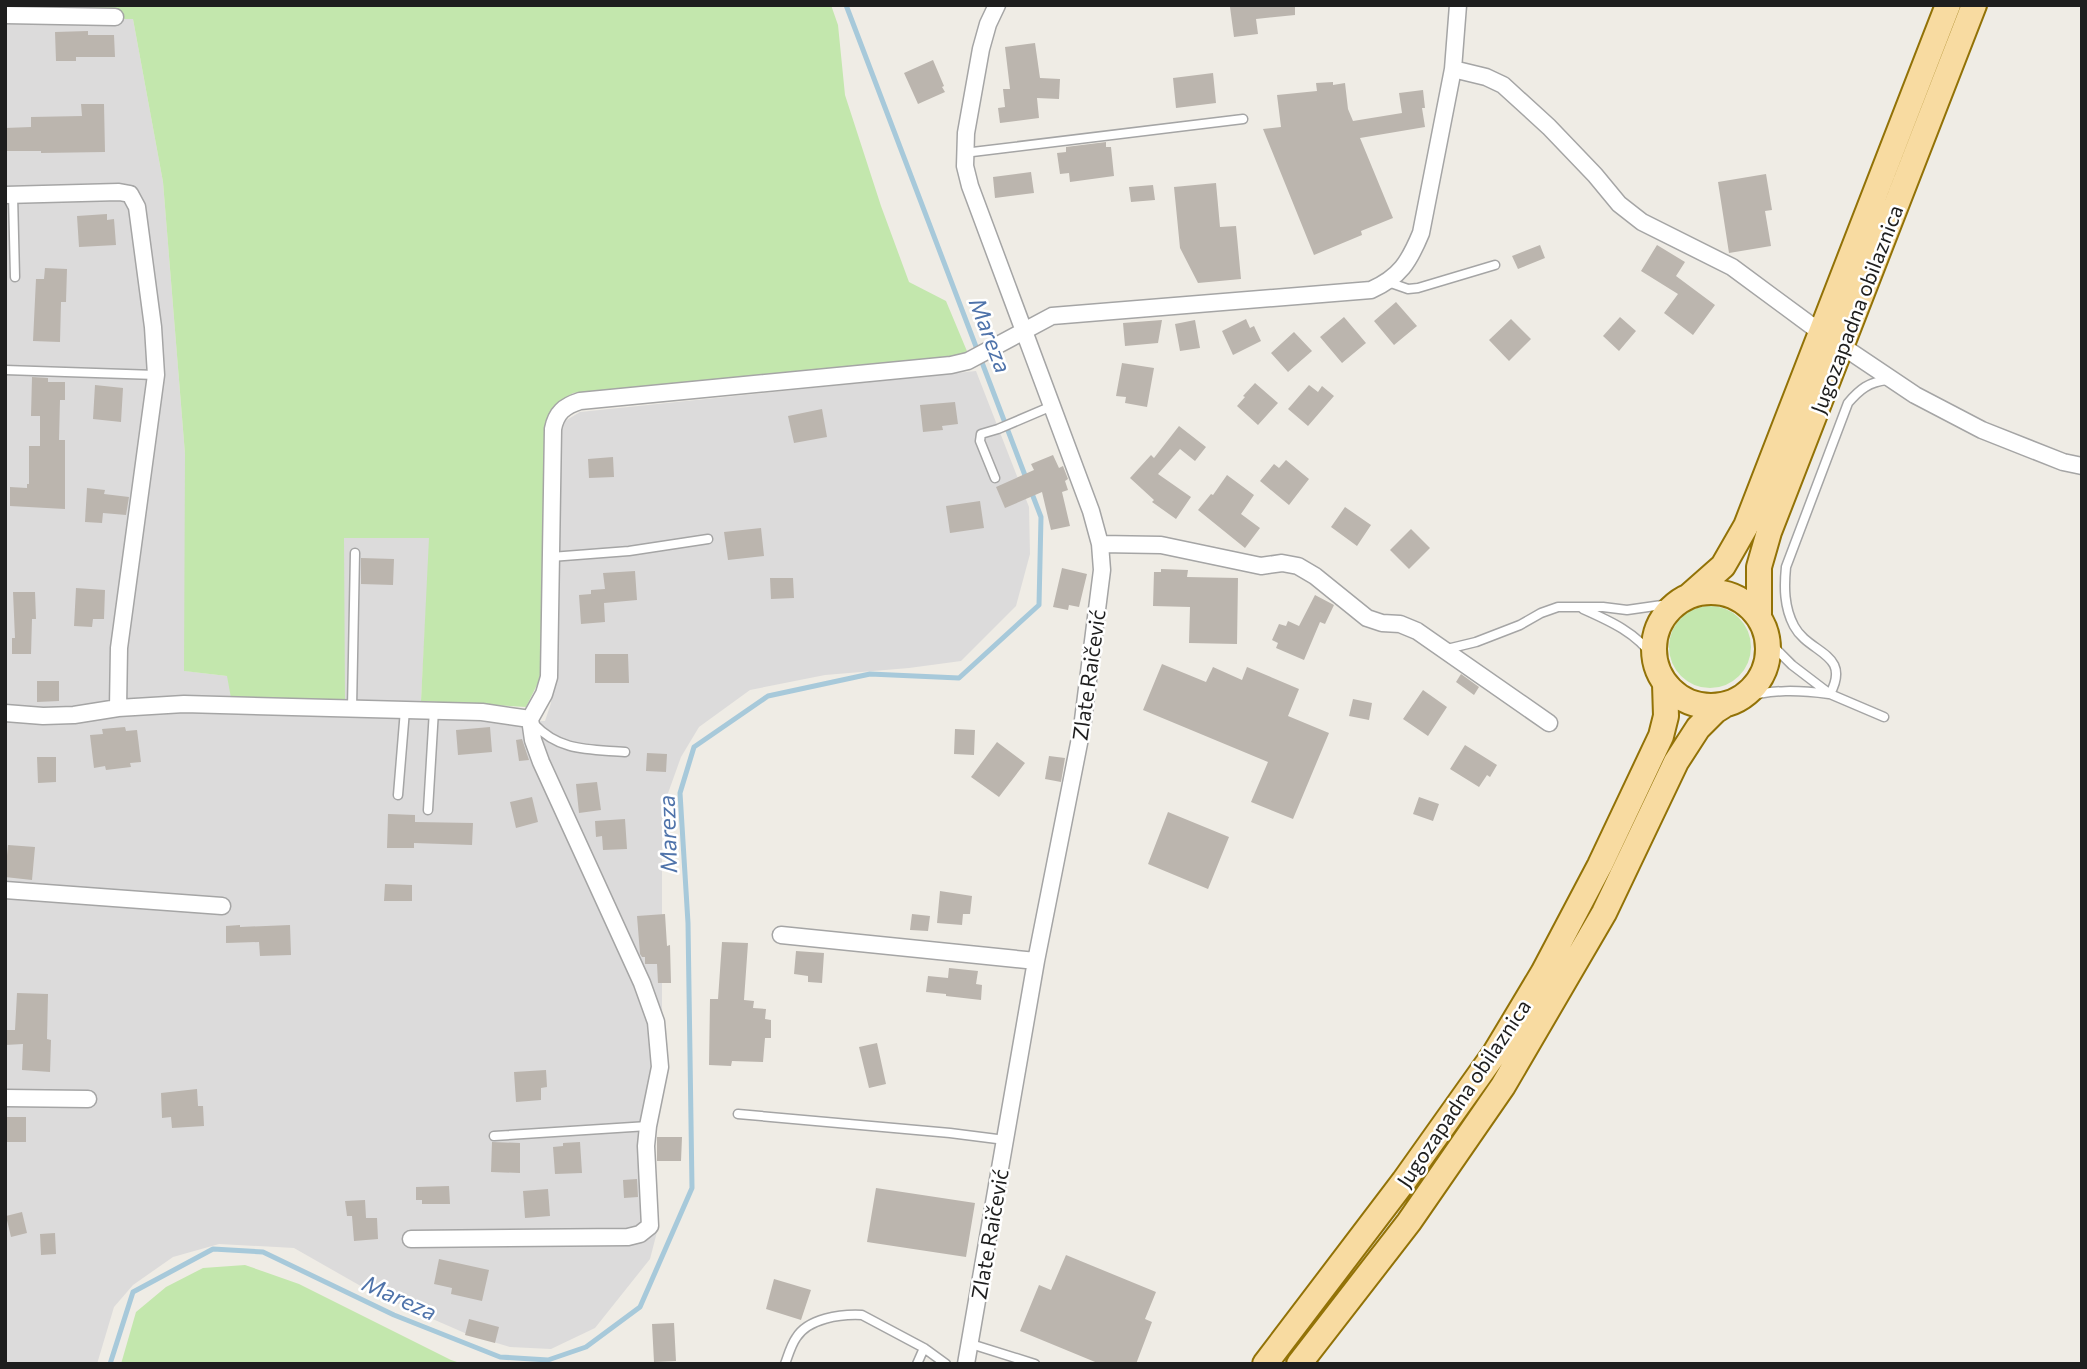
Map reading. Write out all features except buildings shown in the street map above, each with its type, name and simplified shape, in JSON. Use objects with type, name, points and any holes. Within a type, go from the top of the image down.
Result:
[{"type":"main road","name":"Jugozapadna obilaznica","points":[[1683,599],[1723,566],[1746,526],[1948,5]]},
{"type":"main road","name":"Jugozapadna obilaznica","points":[[1759,617],[1758,581],[1764,551],[1974,5]]},
{"type":"main road","points":[[1708,592],[1728,594],[1745,603],[1759,617],[1768,641],[1768,657],[1755,687],[1732,702],[1707,707],[1676,695],[1665,684],[1654,658],[1654,642],[1665,614],[1683,599],[1708,592]]},
{"type":"main road","name":"Jugozapadna obilaznica","points":[[1265,1364],[1496,1053],[1543,973],[1600,865],[1661,736],[1666,716],[1665,684]]},
{"type":"main road","name":"Jugozapadna obilaznica","points":[[1299,1364],[1409,1222],[1503,1086],[1604,913],[1676,762],[1698,727],[1732,702]]},
{"type":"street","name":"Zlate Raičević","points":[[966,1364],[1036,961],[1082,728],[1102,570],[1100,544],[1091,511],[970,186],[965,166],[966,133],[981,49],[997,5]]},
{"type":"street","points":[[411,1239],[628,1237],[640,1234],[650,1226],[646,1168],[648,1126],[660,1067],[656,1022],[642,983],[541,762],[533,740],[530,719],[544,694],[549,677],[553,429],[555,418],[562,409],[570,404],[593,400],[951,365],[968,361],[1052,316],[1371,289],[1388,282],[1412,255],[1421,233],[1453,69],[1458,5]]},
{"type":"street","points":[[5,15],[116,17]]},
{"type":"street","points":[[1453,69],[1486,77],[1503,85],[1567,146],[1619,204],[1642,222],[1732,267],[1820,332]]},
{"type":"street","points":[[9,195],[119,192],[130,194],[137,207],[153,327],[156,374],[119,648],[118,708]]},
{"type":"street","points":[[1842,346],[1915,396],[1982,430],[2063,462],[2082,466]]},
{"type":"street","points":[[1100,544],[1161,545],[1261,566],[1282,563],[1298,566],[1315,576],[1367,618],[1382,623],[1400,624],[1417,631],[1549,723]]},
{"type":"street","points":[[5,713],[74,715],[118,708],[184,704],[482,712],[530,719]]},
{"type":"street","points":[[5,890],[222,906]]},
{"type":"street","points":[[781,935],[1036,961]]},
{"type":"street","points":[[5,1098],[88,1099]]},
{"type":"lane","points":[[964,153],[1243,119]]},
{"type":"lane","points":[[9,195],[15,277]]},
{"type":"lane","points":[[1388,282],[1408,289],[1418,288],[1495,265]]},
{"type":"lane","points":[[5,370],[156,374]]},
{"type":"lane","points":[[1830,694],[1836,684],[1837,670],[1832,659],[1803,637],[1794,626],[1786,604],[1786,567],[1848,403],[1867,384],[1892,379]]},
{"type":"lane","points":[[995,478],[979,437],[981,434],[1052,405]]},
{"type":"lane","points":[[551,558],[629,551],[708,539]]},
{"type":"lane","points":[[352,708],[355,553]]},
{"type":"lane","points":[[1443,650],[1476,642],[1558,607],[1627,610],[1683,599]]},
{"type":"lane","points":[[1577,606],[1624,629],[1646,646],[1654,658]]},
{"type":"lane","points":[[1768,641],[1792,665],[1830,694],[1884,717]]},
{"type":"lane","points":[[1732,702],[1759,693],[1796,690],[1830,694]]},
{"type":"lane","points":[[398,795],[404,710]]},
{"type":"lane","points":[[428,810],[434,710]]},
{"type":"lane","points":[[530,719],[545,735],[561,744],[625,752]]},
{"type":"lane","points":[[738,1114],[1005,1140]]},
{"type":"lane","points":[[494,1136],[648,1126]]},
{"type":"lane","points":[[785,1364],[796,1337],[807,1327],[824,1320],[850,1315],[862,1315],[924,1348],[946,1364]]},
{"type":"lane","points":[[971,1344],[1035,1364]]},
{"type":"lane","points":[[917,1364],[924,1348]]},
{"type":"shaded area","points":[[5,19],[133,19],[163,182],[185,454],[185,671],[227,676],[344,538],[430,538],[420,719],[545,721],[551,703],[560,541],[560,424],[580,412],[976,371],[1029,507],[1030,554],[1016,606],[961,661],[825,675],[750,690],[699,727],[681,757],[662,810],[664,1067],[653,1112],[652,1187],[658,1228],[650,1259],[595,1328],[551,1349],[510,1347],[467,1334],[373,1293],[294,1248],[219,1244],[173,1257],[133,1285],[114,1307],[97,1364],[5,1364]]},
{"type":"green space","points":[[5,5],[831,5],[838,25],[845,95],[909,282],[946,301],[969,356],[573,393],[553,407],[549,434],[541,677],[526,707],[421,701],[429,538],[344,538],[345,701],[231,698],[227,676],[184,671],[185,454],[163,182],[133,19],[5,19]]},
{"type":"green space","points":[[1710,606],[1726,609],[1739,618],[1748,631],[1751,647],[1748,663],[1739,676],[1726,685],[1710,688],[1694,685],[1681,676],[1672,663],[1669,647],[1672,631],[1681,618],[1694,609]]},
{"type":"green space","points":[[245,1265],[299,1284],[463,1364],[121,1364],[136,1312],[166,1287],[203,1268]]},
{"type":"waterway","name":"Mareza","points":[[846,5],[1026,478]]},
{"type":"waterway","name":"Mareza","points":[[110,1364],[133,1292],[213,1249],[263,1252],[394,1315],[500,1357],[548,1360],[586,1347],[640,1307],[692,1188],[688,923],[680,793],[694,747],[768,696],[870,674],[959,678],[1039,605],[1041,517],[1031,491]]}]
